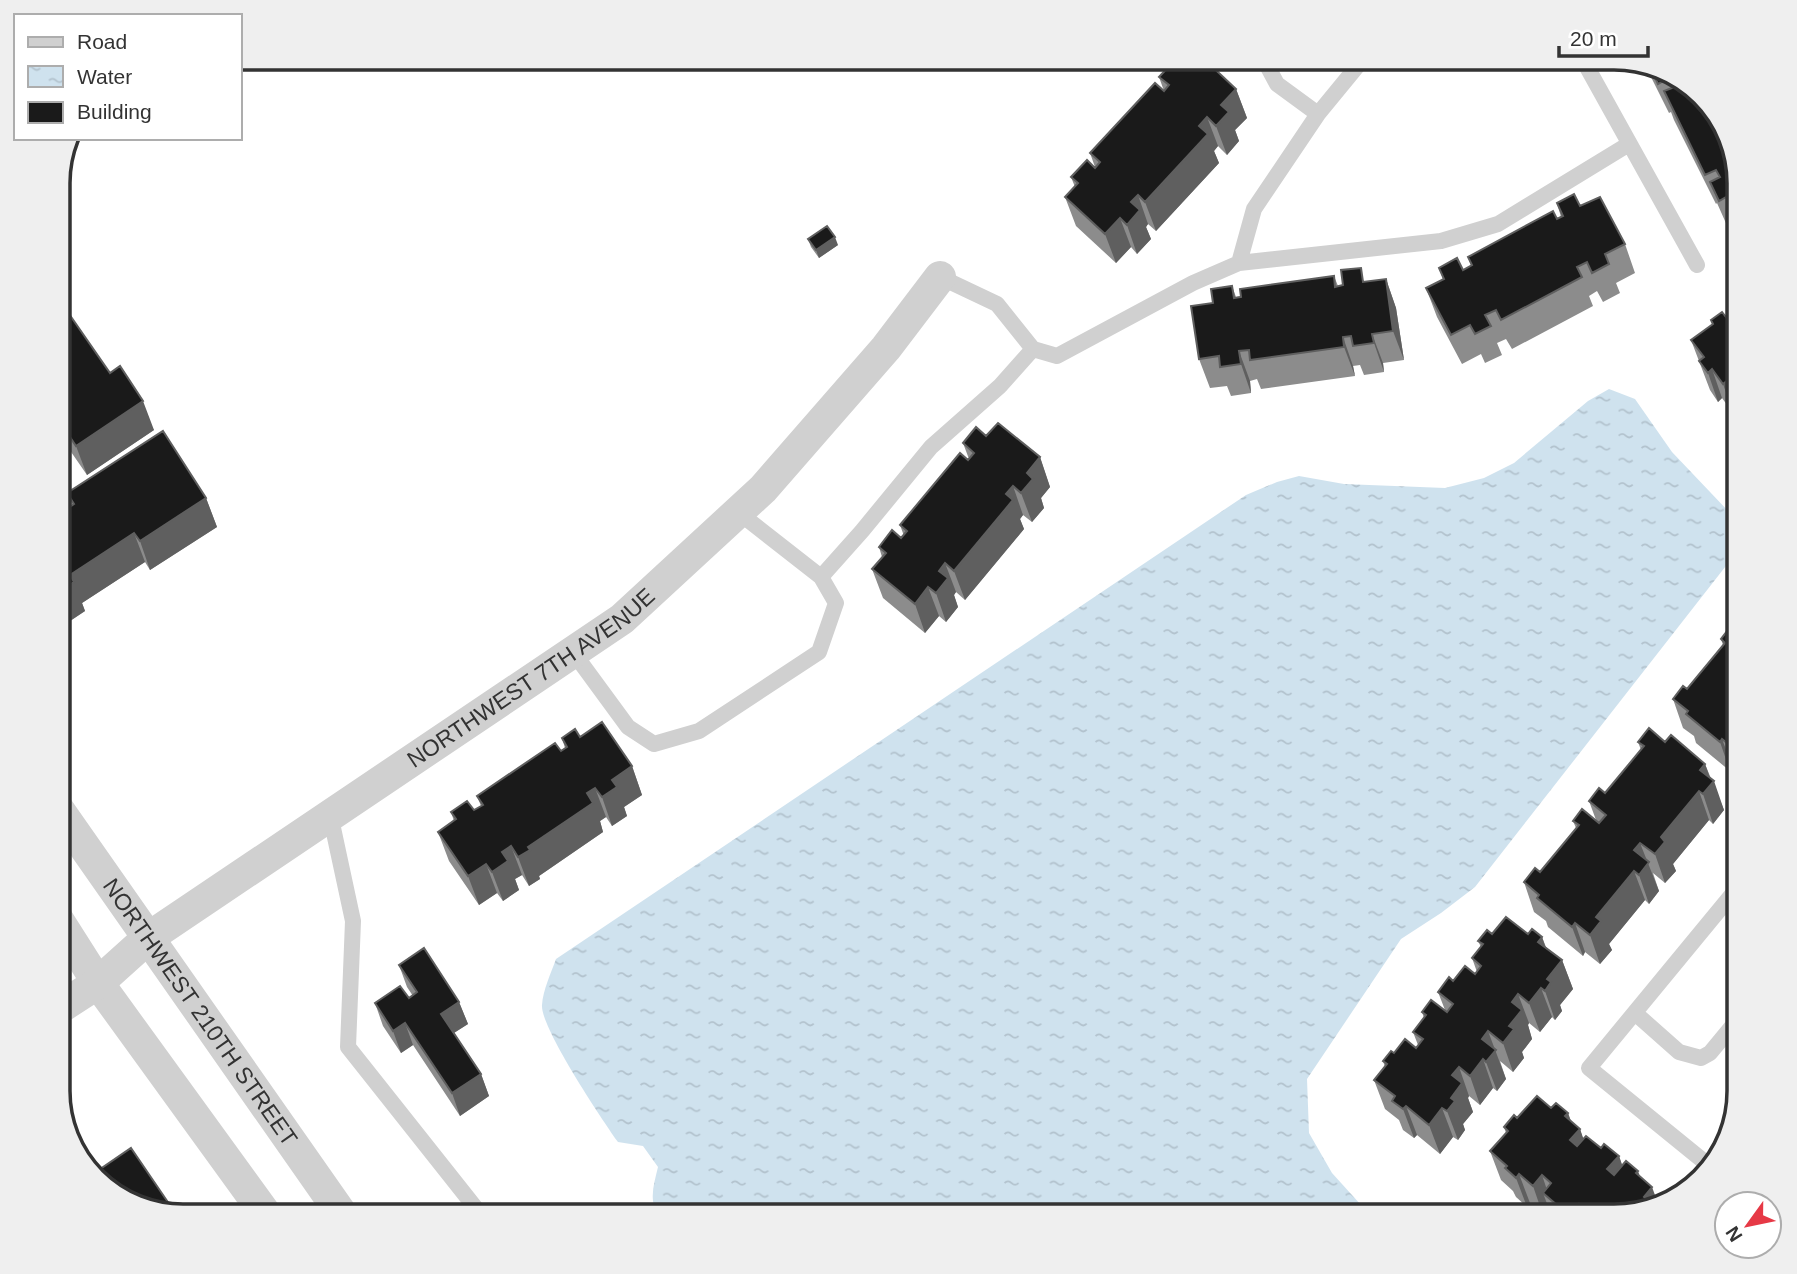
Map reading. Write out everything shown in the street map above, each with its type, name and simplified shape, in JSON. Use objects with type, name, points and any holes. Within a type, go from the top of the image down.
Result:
[{"type":"street","name":"NORTHWEST 7TH AVENUE","points":[[70,1001],[98,983],[148,938],[622,619],[763,489],[886,348],[940,277]]},
{"type":"street","name":"NORTHWEST 210TH STREET","points":[[70,826],[335,1204]]},
{"type":"street","points":[[70,939],[98,983],[258,1204]]},
{"type":"lane","points":[[1271,70],[1278,83],[1318,114]]},
{"type":"lane","points":[[1239,264],[1254,209],[1318,114],[1354,70]]},
{"type":"lane","points":[[1589,70],[1697,265]]},
{"type":"lane","points":[[940,277],[997,304],[1033,349],[1057,356],[1193,283],[1239,264],[1441,241],[1498,224],[1629,144]]},
{"type":"lane","points":[[821,577],[931,447],[1000,386],[1033,349]]},
{"type":"lane","points":[[573,652],[628,727],[654,744],[698,731],[819,652],[836,603],[821,577],[738,512]]},
{"type":"lane","points":[[330,814],[353,921],[348,1047],[472,1204]]},
{"type":"lane","points":[[1703,1160],[1589,1069],[1727,901]]},
{"type":"lane","points":[[1635,1013],[1679,1052],[1700,1058],[1710,1053],[1727,1032]]},
{"type":"water","points":[[1609,389],[1635,399],[1672,452],[1727,510],[1727,565],[1475,887],[1401,939],[1307,1079],[1309,1133],[1332,1173],[1360,1204],[654,1204],[658,1167],[643,1146],[618,1142],[561,1052],[544,1016],[543,999],[556,959],[1246,495],[1299,476],[1344,484],[1445,488],[1484,478],[1514,463],[1588,401]]},
{"type":"building","points":[[1166,70],[1216,70],[1236,89],[1221,105],[1229,112],[1216,126],[1207,117],[1199,126],[1208,134],[1145,202],[1138,195],[1131,202],[1140,210],[1127,225],[1120,218],[1105,234],[1065,197],[1078,183],[1071,177],[1087,160],[1095,168],[1100,162],[1090,153],[1155,83],[1164,91],[1169,85],[1159,77]]},
{"type":"building","points":[[1671,86],[1699,109],[1715,133],[1723,154],[1727,183],[1727,197],[1719,201],[1710,182],[1720,177],[1716,170],[1705,175],[1664,91],[1672,88]]},
{"type":"building","points":[[1574,194],[1580,206],[1600,197],[1625,244],[1605,254],[1609,264],[1592,273],[1587,262],[1577,267],[1582,277],[1501,320],[1496,310],[1485,315],[1491,326],[1475,334],[1470,325],[1451,335],[1426,288],[1444,279],[1439,268],[1457,258],[1463,270],[1472,265],[1468,257],[1553,211],[1557,219],[1563,216],[1557,203]]},
{"type":"building","points":[[827,226],[835,237],[816,250],[808,239]]},
{"type":"building","points":[[1361,268],[1363,282],[1386,279],[1393,331],[1372,334],[1374,343],[1353,346],[1351,336],[1343,337],[1344,347],[1250,360],[1249,350],[1239,351],[1241,364],[1220,367],[1219,356],[1199,359],[1191,306],[1213,303],[1211,289],[1232,286],[1234,298],[1241,297],[1240,289],[1334,276],[1335,287],[1343,285],[1341,270]]},
{"type":"building","points":[[1722,312],[1726,317],[1727,381],[1723,384],[1712,369],[1708,373],[1699,361],[1704,357],[1691,340],[1713,324],[1711,320]]},
{"type":"building","points":[[70,315],[110,373],[120,366],[143,401],[76,446],[70,437]]},
{"type":"building","points":[[998,423],[1040,457],[1027,473],[1033,479],[1021,493],[1013,486],[1006,494],[1013,500],[954,571],[945,563],[939,571],[948,578],[936,593],[928,587],[915,604],[872,569],[886,553],[879,547],[892,530],[901,538],[907,531],[900,525],[960,453],[968,460],[974,453],[963,443],[976,427],[986,436]]},
{"type":"building","points":[[163,431],[206,498],[140,541],[134,533],[70,575],[70,507],[74,504],[70,491]]},
{"type":"building","points":[[1727,631],[1727,743],[1722,739],[1720,742],[1686,714],[1688,711],[1673,699],[1683,686],[1687,689],[1725,643],[1721,639]]},
{"type":"building","points":[[602,722],[632,766],[612,780],[617,787],[602,797],[595,788],[587,793],[593,803],[528,847],[530,850],[518,857],[511,846],[502,852],[508,861],[492,872],[486,864],[468,876],[438,832],[456,819],[451,812],[467,801],[474,810],[483,805],[477,796],[555,743],[561,751],[567,747],[562,738],[575,729],[580,737]]},
{"type":"building","points":[[1649,728],[1665,742],[1671,735],[1705,764],[1700,770],[1714,781],[1703,794],[1699,791],[1661,837],[1665,842],[1655,854],[1640,843],[1634,850],[1649,862],[1639,875],[1634,871],[1596,917],[1601,921],[1590,935],[1575,923],[1572,927],[1537,898],[1539,895],[1524,882],[1535,868],[1540,872],[1579,825],[1573,821],[1582,809],[1599,823],[1606,815],[1589,801],[1599,788],[1605,793],[1644,746],[1638,742]]},
{"type":"building","points":[[1506,917],[1528,934],[1532,929],[1542,937],[1538,942],[1562,960],[1547,979],[1551,982],[1545,991],[1541,988],[1529,1003],[1518,994],[1512,1002],[1522,1010],[1509,1026],[1514,1029],[1503,1043],[1488,1031],[1482,1039],[1496,1050],[1486,1062],[1483,1059],[1470,1076],[1459,1067],[1452,1075],[1462,1083],[1451,1098],[1455,1101],[1447,1111],[1442,1108],[1429,1125],[1406,1106],[1403,1109],[1392,1101],[1395,1096],[1374,1080],[1387,1064],[1383,1061],[1391,1051],[1394,1053],[1405,1039],[1416,1048],[1423,1039],[1413,1032],[1426,1015],[1422,1012],[1431,1000],[1447,1012],[1453,1004],[1438,992],[1449,977],[1453,981],[1465,966],[1475,974],[1481,966],[1472,958],[1483,944],[1478,941],[1487,930],[1492,934]]},
{"type":"building","points":[[424,948],[459,1002],[441,1014],[481,1074],[452,1093],[405,1023],[393,1031],[375,1003],[400,986],[409,998],[417,992],[399,965]]},
{"type":"building","points":[[1537,1096],[1551,1108],[1556,1103],[1568,1113],[1565,1116],[1580,1129],[1570,1140],[1577,1146],[1586,1136],[1601,1148],[1604,1144],[1619,1156],[1607,1169],[1614,1175],[1626,1161],[1652,1187],[1644,1197],[1646,1199],[1614,1204],[1556,1204],[1543,1193],[1551,1183],[1542,1175],[1533,1186],[1519,1174],[1516,1178],[1490,1151],[1508,1131],[1504,1127],[1514,1115],[1517,1118]]},
{"type":"building","points":[[131,1148],[168,1203],[133,1192],[101,1169]]}]
